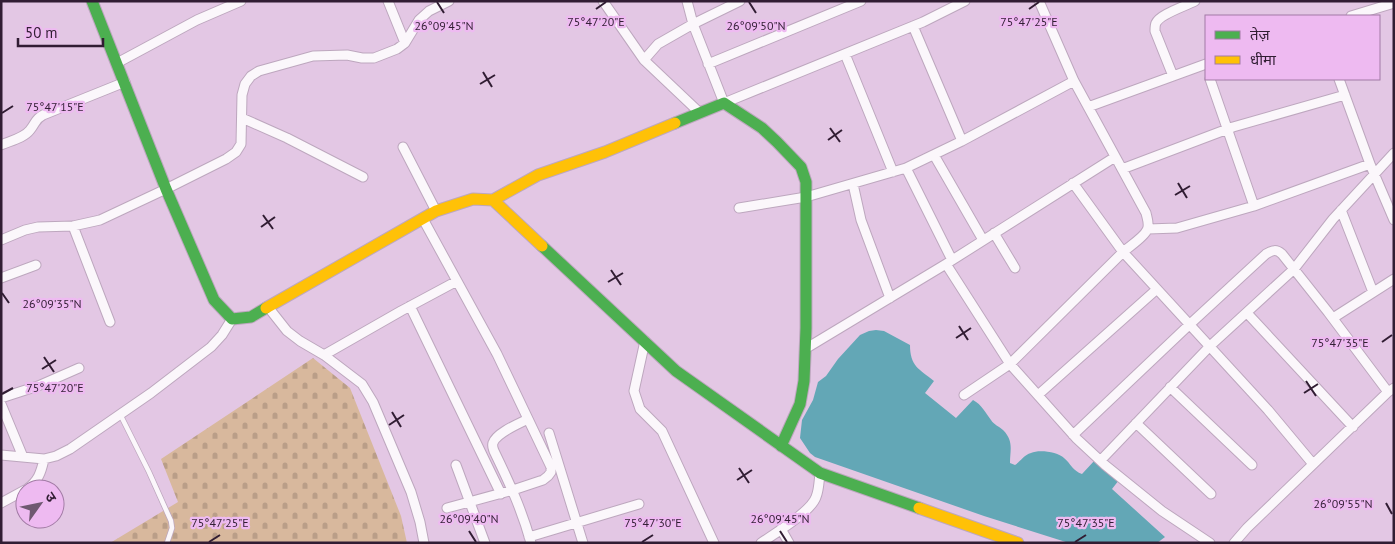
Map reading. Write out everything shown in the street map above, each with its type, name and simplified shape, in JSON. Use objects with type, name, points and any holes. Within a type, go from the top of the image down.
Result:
[{"type":"main road","points":[[92,1],[166,189],[214,300],[232,319],[251,317],[436,211],[473,199],[493,200],[538,175],[605,152],[724,103],[762,128],[777,142],[801,167],[806,182],[804,381],[800,404],[781,446]]},
{"type":"main road","points":[[493,200],[676,371],[820,473],[1018,543]]},
{"type":"street","points":[[117,63],[197,20],[241,1]]},
{"type":"street","points":[[388,1],[405,43]]},
{"type":"street","points":[[1,240],[38,227],[73,226],[100,220],[226,159],[236,152],[241,144],[242,95],[245,84],[251,76],[259,71],[313,56],[347,55],[374,58],[397,49],[405,43],[419,20],[429,11],[449,1]]},
{"type":"street","points":[[603,1],[644,60],[700,113]]},
{"type":"street","points":[[687,1],[693,24],[724,103],[913,26],[965,1]]},
{"type":"street","points":[[644,60],[658,44],[740,1]]},
{"type":"street","points":[[708,64],[861,1]]},
{"type":"street","points":[[964,396],[1010,364],[1148,229],[1146,213],[1074,82],[1039,1]]},
{"type":"street","points":[[1173,76],[1155,31],[1155,24],[1158,19],[1168,13],[1195,1]]},
{"type":"street","points":[[1354,15],[1394,3]]},
{"type":"street","points":[[913,26],[962,141]]},
{"type":"street","points":[[845,54],[893,172]]},
{"type":"street","points":[[1088,107],[1205,66]]},
{"type":"street","points":[[1210,80],[1254,206]]},
{"type":"street","points":[[1338,80],[1372,169],[1394,220]]},
{"type":"street","points":[[1,145],[30,131],[37,118],[125,82]]},
{"type":"street","points":[[739,208],[806,197],[906,168],[1074,82]]},
{"type":"street","points":[[1122,169],[1228,130],[1344,95]]},
{"type":"street","points":[[242,118],[287,138],[363,177]]},
{"type":"street","points":[[403,147],[436,211]]},
{"type":"street","points":[[1101,460],[1210,346],[1294,268],[1372,169],[1394,153]]},
{"type":"street","points":[[934,155],[983,240]]},
{"type":"street","points":[[805,349],[949,262],[1115,157]]},
{"type":"street","points":[[906,168],[949,262],[1010,364],[1073,435],[1162,511],[1210,543]]},
{"type":"street","points":[[1148,229],[1177,228],[1372,169]]},
{"type":"street","points":[[1073,183],[1123,252],[1268,410],[1313,464]]},
{"type":"street","points":[[853,184],[861,220],[890,298]]},
{"type":"street","points":[[1341,210],[1373,292]]},
{"type":"street","points":[[422,219],[497,354],[549,462],[550,472],[543,480],[501,494],[447,508]]},
{"type":"street","points":[[73,226],[110,322]]},
{"type":"street","points":[[994,233],[1015,268]]},
{"type":"street","points":[[1073,435],[1188,325],[1266,254],[1278,251],[1294,268],[1391,390],[1247,528],[1234,543]]},
{"type":"street","points":[[1,278],[36,265]]},
{"type":"street","points":[[1333,318],[1394,279]]},
{"type":"street","points":[[324,355],[457,280]]},
{"type":"street","points":[[1038,395],[1157,289]]},
{"type":"street","points":[[410,306],[501,494]]},
{"type":"street","points":[[268,307],[287,331],[300,342],[324,355],[362,384],[373,402],[411,492],[424,543]]},
{"type":"street","points":[[1247,313],[1353,426]]},
{"type":"street","points":[[1,455],[44,459],[56,456],[70,449],[151,393],[211,347],[222,335],[232,319]]},
{"type":"street","points":[[645,341],[634,391],[640,410],[662,430],[714,543]]},
{"type":"street","points":[[1,398],[38,386],[79,368]]},
{"type":"street","points":[[1170,387],[1252,465]]},
{"type":"street","points":[[1,404],[23,457]]},
{"type":"street","points":[[528,419],[503,432],[494,440],[492,445],[523,514],[530,540],[576,522],[639,504]]},
{"type":"street","points":[[1136,423],[1211,494]]},
{"type":"street","points":[[549,433],[582,543]]},
{"type":"street","points":[[38,479],[41,474],[44,459]]},
{"type":"street","points":[[456,465],[485,543]]},
{"type":"street","points":[[761,543],[809,507],[816,498],[820,473]]},
{"type":"street","points":[[1,503],[15,496]]},
{"type":"street","points":[[781,529],[789,543]]},
{"type":"lane","points":[[120,414],[171,521],[172,528],[167,543]]},
{"type":"green space","points":[[313,358],[350,388],[401,516],[407,543],[110,543],[178,502],[161,459]]},
{"type":"water","points":[[876,330],[884,331],[910,345],[910,352],[916,366],[934,381],[925,393],[956,418],[973,400],[979,404],[992,422],[1003,430],[1009,438],[1011,446],[1010,463],[1015,465],[1026,455],[1034,452],[1048,452],[1061,456],[1082,474],[1095,460],[1119,480],[1112,489],[1165,537],[1157,543],[1069,543],[984,516],[815,457],[800,438],[802,420],[813,400],[818,382],[826,376],[838,359],[860,335]]},
{"type":"traffic: fast","points":[[92,1],[166,189],[214,300],[232,319],[251,317],[266,308]]},
{"type":"traffic: fast","points":[[675,123],[724,103],[762,128],[777,142],[801,167],[806,182],[804,381],[800,404],[781,446]]},
{"type":"traffic: fast","points":[[542,246],[676,371],[820,473],[919,508]]},
{"type":"traffic: slow","points":[[493,200],[538,175],[605,152],[675,123]]},
{"type":"traffic: slow","points":[[266,308],[436,211],[473,199],[493,200],[542,246]]},
{"type":"traffic: slow","points":[[919,508],[1018,543]]}]
